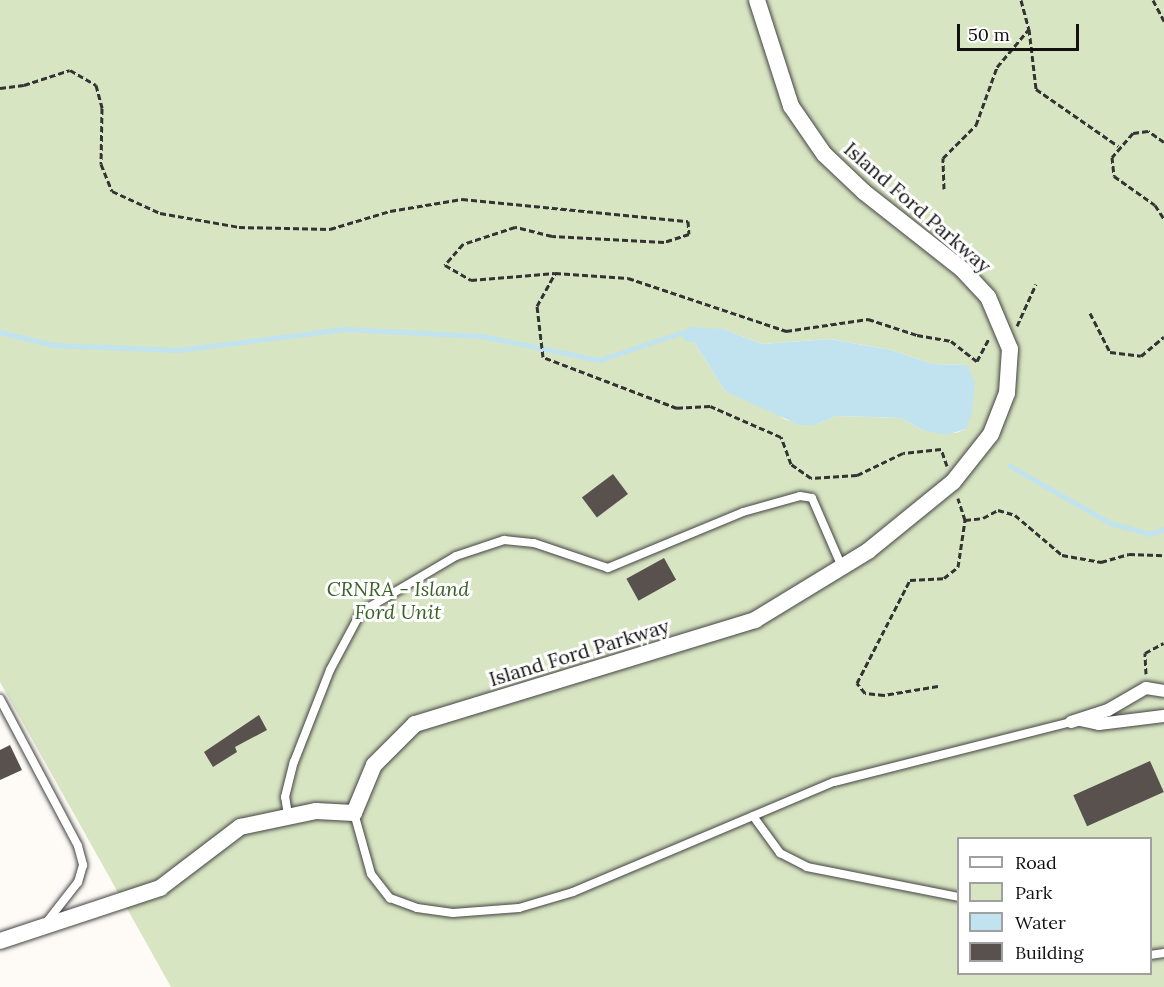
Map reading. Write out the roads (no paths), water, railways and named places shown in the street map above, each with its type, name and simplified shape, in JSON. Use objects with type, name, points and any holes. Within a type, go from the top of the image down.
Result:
[{"type":"street","name":"Island Ford Parkway","points":[[354,813],[374,765],[415,724],[756,620],[842,567],[953,482],[991,434],[1007,393],[1010,349],[988,297],[963,270],[864,192],[824,154],[791,106],[756,0]]},
{"type":"street","points":[[1075,721],[1108,710],[1146,688],[1164,691]]},
{"type":"street","points":[[1075,721],[1099,724],[1164,716]]},
{"type":"street","points":[[0,941],[46,923],[160,888],[240,827],[288,815],[316,811],[354,813]]},
{"type":"lane","points":[[288,815],[285,797],[294,762],[330,670],[361,612],[456,556],[504,540],[534,543],[608,568],[743,512],[800,496],[812,498],[842,567]]},
{"type":"lane","points":[[0,699],[78,846],[83,865],[78,882],[46,923]]},
{"type":"lane","points":[[354,813],[371,874],[379,887],[402,904],[453,913],[486,912],[547,902],[834,782],[1075,721]]},
{"type":"lane","points":[[753,816],[780,853],[807,867],[957,897]]},
{"type":"water","points":[[690,327],[724,329],[762,344],[830,339],[891,350],[933,364],[967,365],[975,383],[972,413],[966,429],[947,435],[922,430],[901,418],[837,416],[815,425],[799,425],[725,391],[694,342],[686,342],[680,333]]},
{"type":"waterway","points":[[0,332],[53,345],[178,350],[345,329],[482,336],[599,360],[680,333]]},
{"type":"waterway","points":[[1010,466],[1110,523],[1150,534],[1164,529]]},
{"type":"park label","name":"CRNRA - Island Ford Unit","points":[[398,600]]}]
